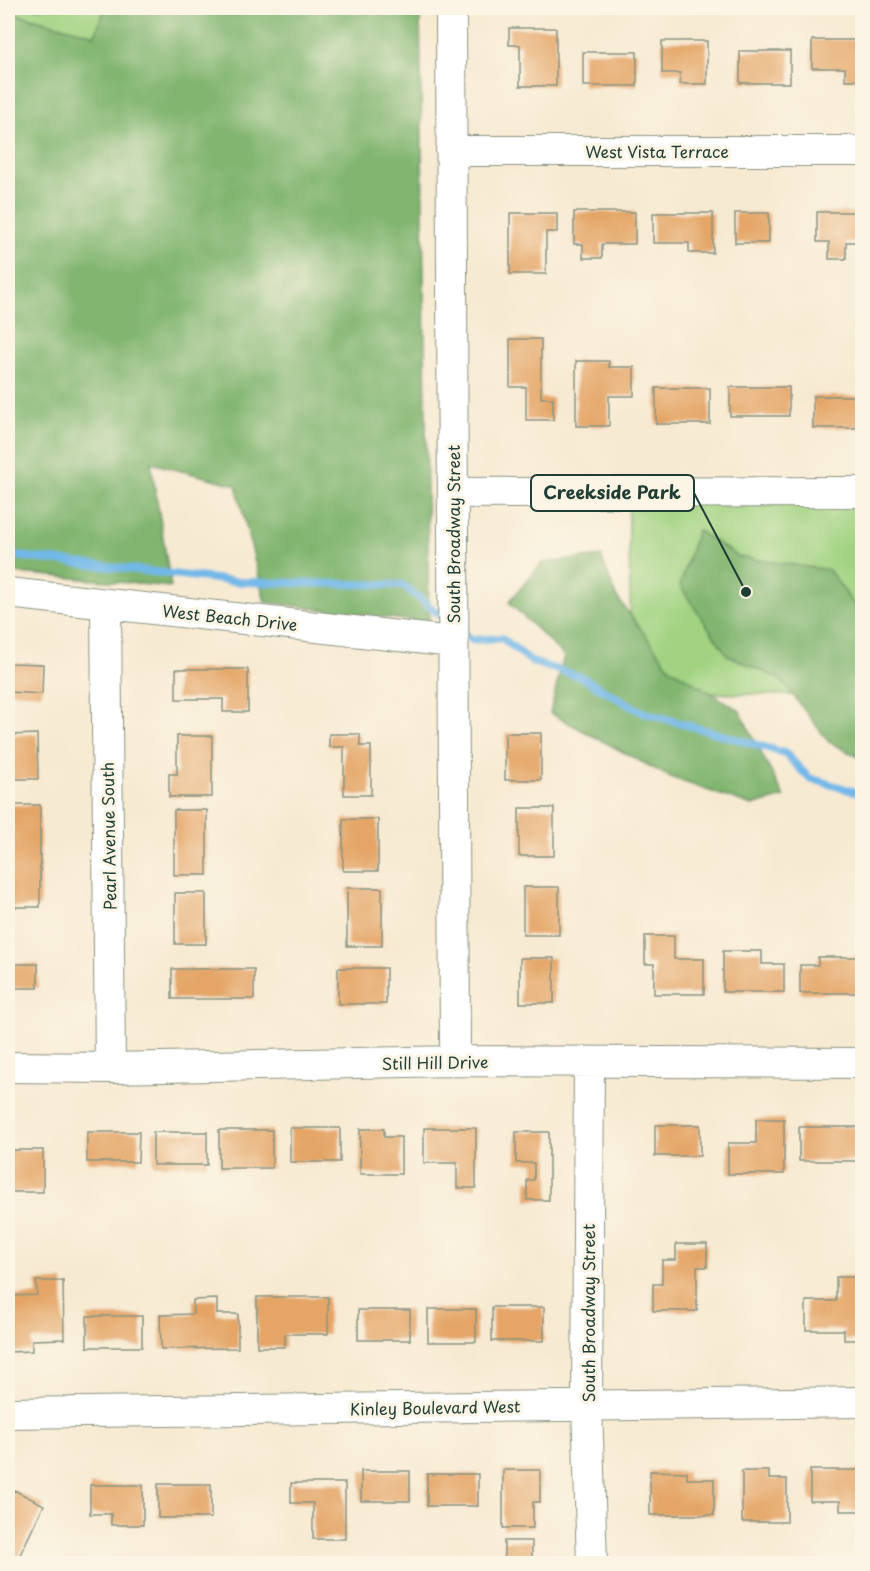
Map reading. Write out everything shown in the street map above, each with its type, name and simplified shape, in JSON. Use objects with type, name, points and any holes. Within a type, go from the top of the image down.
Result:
[{"type":"street","name":"South Broadway Street","points":[[451,8],[455,1061]]},
{"type":"street","name":"West Vista Terrace","points":[[451,151],[862,151]]},
{"type":"street","points":[[453,493],[862,492]]},
{"type":"street","name":"West Beach Drive","points":[[8,593],[453,642]]},
{"type":"street","name":"Pearl Avenue South","points":[[106,604],[110,1068]]},
{"type":"street","name":"Still Hill Drive","points":[[8,1067],[110,1068],[455,1061],[862,1063]]},
{"type":"street","name":"South Broadway Street","points":[[589,1063],[587,1405],[592,1563]]},
{"type":"street","name":"Kinley Boulevard West","points":[[8,1413],[862,1402]]},
{"type":"green space","points":[[8,8],[105,8],[95,35],[8,12]]},
{"type":"green space","points":[[105,8],[420,8],[429,623],[265,602],[236,485],[151,463],[171,587],[8,572],[8,12],[95,35]]},
{"type":"green space","points":[[862,492],[862,697],[632,691],[628,493]]},
{"type":"green space","points":[[697,530],[739,557],[829,570],[855,606],[862,606],[862,759],[829,742],[781,680],[727,655],[680,586]]},
{"type":"green space","points":[[601,556],[616,596],[670,668],[739,710],[784,797],[752,806],[670,777],[550,713],[564,656],[509,602],[542,563]]},
{"type":"building","points":[[509,28],[556,28],[556,86],[520,86],[520,45],[509,45]]},
{"type":"building","points":[[812,40],[862,40],[862,80],[845,80],[845,68],[812,68]]},
{"type":"building","points":[[662,41],[707,41],[707,84],[680,84],[680,73],[662,73]]},
{"type":"building","points":[[740,51],[790,51],[790,83],[740,83]]},
{"type":"building","points":[[583,52],[637,52],[637,86],[583,86]]},
{"type":"building","points":[[574,212],[635,212],[635,244],[602,244],[602,258],[583,258],[583,244],[574,244]]},
{"type":"building","points":[[817,212],[862,212],[862,242],[846,242],[846,259],[829,259],[829,242],[817,242]]},
{"type":"building","points":[[510,213],[557,213],[557,232],[546,232],[546,274],[510,274]]},
{"type":"building","points":[[653,213],[713,213],[713,253],[689,253],[689,243],[653,243]]},
{"type":"building","points":[[735,213],[769,213],[769,243],[735,243]]},
{"type":"building","points":[[510,339],[541,339],[541,398],[553,398],[553,420],[526,420],[526,387],[510,387]]},
{"type":"building","points":[[576,361],[609,361],[609,367],[634,367],[634,396],[609,396],[609,426],[576,426]]},
{"type":"building","points":[[730,387],[789,387],[789,416],[730,416]]},
{"type":"building","points":[[656,388],[710,388],[710,424],[656,424]]},
{"type":"building","points":[[813,396],[862,396],[862,428],[813,428]]},
{"type":"building","points":[[8,654],[10,663],[43,664],[42,694],[8,692]]},
{"type":"building","points":[[176,669],[248,669],[248,712],[223,712],[223,699],[176,699]]},
{"type":"building","points":[[505,733],[541,733],[541,780],[505,780]]},
{"type":"building","points":[[37,734],[38,779],[8,779],[8,735]]},
{"type":"building","points":[[329,734],[360,734],[360,746],[371,746],[371,795],[344,795],[344,747],[329,747]]},
{"type":"building","points":[[177,736],[212,736],[212,797],[169,797],[169,774],[177,774]]},
{"type":"building","points":[[8,805],[40,805],[40,907],[8,907]]},
{"type":"building","points":[[519,808],[554,808],[554,856],[519,856]]},
{"type":"building","points":[[174,810],[207,810],[207,875],[174,875]]},
{"type":"building","points":[[343,819],[378,819],[378,871],[343,871]]},
{"type":"building","points":[[523,887],[559,887],[559,935],[523,935]]},
{"type":"building","points":[[347,888],[382,888],[382,946],[347,946]]},
{"type":"building","points":[[175,893],[206,893],[206,944],[175,944]]},
{"type":"building","points":[[645,936],[674,936],[674,959],[704,959],[704,994],[654,994],[654,964],[645,964]]},
{"type":"building","points":[[723,951],[762,951],[762,964],[784,964],[784,992],[723,992]]},
{"type":"building","points":[[818,957],[862,957],[862,993],[800,993],[800,965],[818,965]]},
{"type":"building","points":[[520,958],[554,958],[554,1003],[520,1003]]},
{"type":"building","points":[[8,960],[12,960],[12,964],[38,964],[38,988],[12,988],[12,1004],[8,1004]]},
{"type":"building","points":[[338,968],[386,968],[386,1004],[338,1004]]},
{"type":"building","points":[[172,969],[254,969],[254,999],[172,999]]},
{"type":"building","points":[[756,1119],[784,1119],[784,1174],[728,1174],[728,1143],[756,1143]]},
{"type":"building","points":[[655,1125],[700,1125],[700,1156],[655,1156]]},
{"type":"building","points":[[799,1127],[862,1127],[862,1161],[799,1161]]},
{"type":"building","points":[[290,1128],[340,1128],[340,1162],[290,1162]]},
{"type":"building","points":[[424,1128],[476,1128],[476,1188],[457,1188],[457,1163],[424,1163]]},
{"type":"building","points":[[360,1129],[384,1129],[384,1137],[401,1137],[401,1174],[360,1174]]},
{"type":"building","points":[[219,1130],[272,1130],[272,1168],[219,1168]]},
{"type":"building","points":[[87,1132],[139,1132],[138,1162],[87,1162]]},
{"type":"building","points":[[153,1132],[207,1132],[207,1165],[153,1165]]},
{"type":"building","points":[[516,1132],[549,1132],[549,1200],[527,1200],[527,1180],[534,1180],[534,1163],[516,1163]]},
{"type":"building","points":[[8,1150],[43,1150],[43,1192],[8,1192]]},
{"type":"building","points":[[676,1244],[707,1244],[707,1267],[697,1267],[697,1311],[653,1311],[653,1284],[662,1284],[662,1260],[676,1260]]},
{"type":"building","points":[[836,1277],[862,1277],[862,1340],[844,1340],[844,1330],[806,1330],[806,1301],[836,1301]]},
{"type":"building","points":[[36,1281],[63,1281],[64,1339],[32,1340],[32,1351],[8,1352],[8,1296],[37,1295]]},
{"type":"building","points":[[257,1297],[328,1297],[328,1334],[285,1334],[285,1347],[257,1347]]},
{"type":"building","points":[[217,1299],[217,1314],[238,1314],[238,1348],[161,1349],[160,1315],[193,1314],[193,1300]]},
{"type":"building","points":[[492,1307],[544,1307],[544,1341],[492,1341]]},
{"type":"building","points":[[428,1309],[476,1309],[476,1342],[428,1342]]},
{"type":"building","points":[[358,1310],[410,1310],[410,1340],[358,1340]]},
{"type":"building","points":[[87,1316],[142,1316],[142,1347],[87,1347]]},
{"type":"building","points":[[503,1470],[540,1470],[540,1502],[533,1502],[533,1528],[503,1528]]},
{"type":"building","points":[[810,1470],[862,1470],[862,1511],[840,1511],[840,1501],[810,1501]]},
{"type":"building","points":[[361,1471],[410,1471],[410,1501],[361,1501]]},
{"type":"building","points":[[650,1471],[687,1472],[687,1479],[714,1479],[714,1515],[650,1515]]},
{"type":"building","points":[[742,1471],[769,1471],[769,1479],[787,1479],[787,1522],[742,1522]]},
{"type":"building","points":[[427,1474],[478,1474],[478,1506],[427,1506]]},
{"type":"building","points":[[291,1483],[345,1483],[345,1539],[313,1539],[313,1503],[291,1503]]},
{"type":"building","points":[[158,1484],[211,1484],[211,1518],[158,1518]]},
{"type":"building","points":[[90,1485],[143,1485],[143,1525],[111,1525],[111,1514],[90,1514]]},
{"type":"building","points":[[14,1490],[44,1505],[18,1559],[8,1554],[8,1504]]},
{"type":"building","points":[[504,1541],[532,1541],[532,1564],[504,1564]]},
{"type":"waterway","points":[[8,555],[241,582],[403,585],[445,619]]},
{"type":"waterway","points":[[462,632],[472,640],[502,638],[532,662],[581,677],[642,712],[785,753],[809,778],[862,794]]},
{"type":"place","name":"Creekside Park","points":[[746,592]]}]
